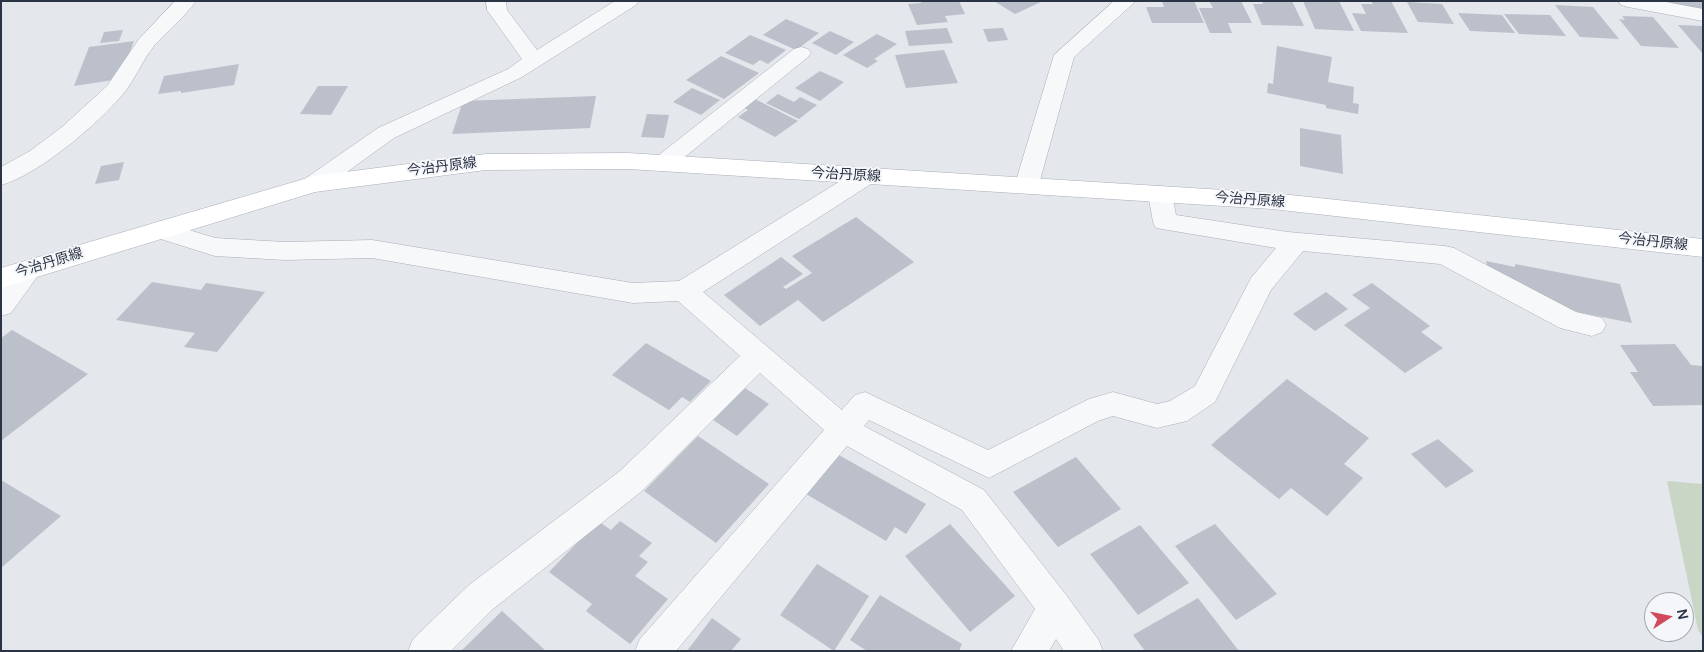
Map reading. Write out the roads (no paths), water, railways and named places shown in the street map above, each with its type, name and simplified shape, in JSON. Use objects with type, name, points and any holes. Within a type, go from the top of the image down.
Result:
[{"type":"main road","name":"今治丹原線","points":[[1,278],[314,184],[486,162],[628,161],[1027,184],[1272,201],[1703,248]]},
{"type":"street","points":[[1,177],[38,156],[70,132],[115,90],[146,43],[186,1]]},
{"type":"street","points":[[496,1],[496,10],[534,61]]},
{"type":"street","points":[[314,184],[386,133],[515,73],[629,1]]},
{"type":"street","points":[[1027,184],[1064,55],[1126,1]]},
{"type":"street","points":[[1628,1],[1703,15]]},
{"type":"street","points":[[663,163],[801,53]]},
{"type":"street","points":[[160,230],[215,247],[284,251],[372,249],[633,293],[684,291],[866,176]]},
{"type":"street","points":[[1160,194],[1165,222],[1296,242],[1445,255],[1570,321],[1592,324]]},
{"type":"street","points":[[653,651],[865,404],[989,465],[1089,411],[1113,404],[1157,416],[1177,412],[1205,394],[1260,285],[1296,242]]},
{"type":"street","points":[[1,306],[29,270]]},
{"type":"street","points":[[684,291],[843,429],[973,500],[1055,608],[1085,651]]},
{"type":"street","points":[[426,651],[481,597],[631,481],[759,356]]},
{"type":"street","points":[[1029,651],[1055,608]]}]
